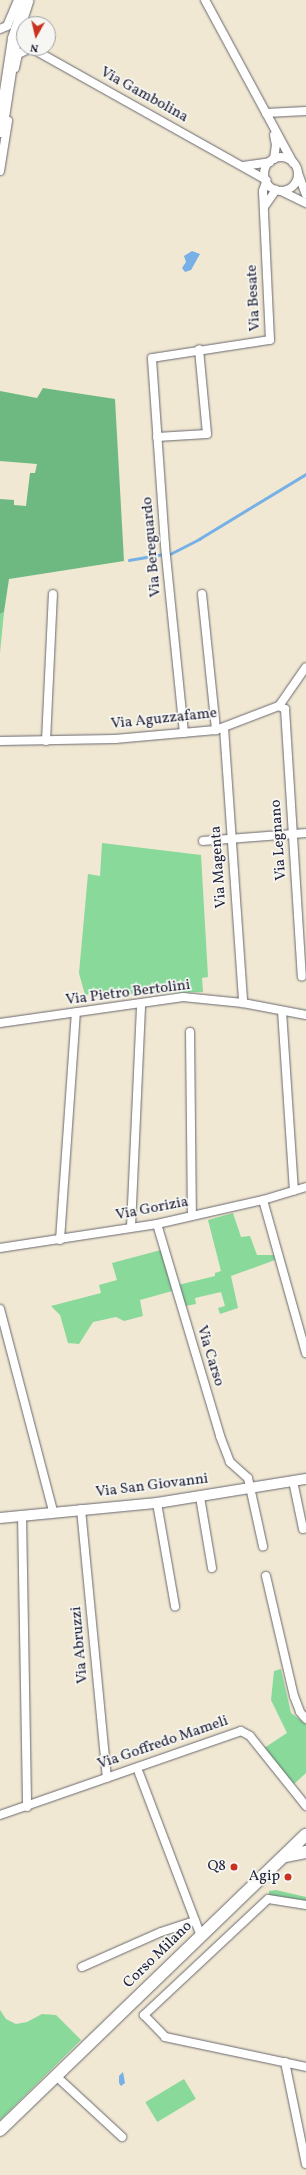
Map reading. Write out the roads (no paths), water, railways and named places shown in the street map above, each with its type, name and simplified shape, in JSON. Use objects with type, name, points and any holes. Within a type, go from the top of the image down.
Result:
[{"type":"main road","points":[[0,130],[14,38],[22,1]]},
{"type":"main road","name":"Corso Milano","points":[[0,2130],[306,1835]]},
{"type":"main road","points":[[282,1857],[306,1852]]},
{"type":"street","points":[[205,0],[266,113],[272,128],[276,145],[272,161],[265,171],[266,181]]},
{"type":"street","points":[[22,1],[27,12],[26,16]]},
{"type":"street","points":[[0,29],[7,26],[22,1]]},
{"type":"street","points":[[0,171],[18,56]]},
{"type":"street","name":"Via Gambolina","points":[[45,56],[242,166],[279,191],[306,204]]},
{"type":"street","points":[[266,113],[306,111]]},
{"type":"street","points":[[272,128],[293,163],[306,195]]},
{"type":"street","points":[[242,166],[259,166],[284,158],[293,163]]},
{"type":"street","points":[[264,207],[279,191],[295,183],[298,173]]},
{"type":"street","name":"Via Besate","points":[[152,358],[199,349],[270,340],[263,191],[266,181]]},
{"type":"street","points":[[157,436],[208,434],[199,349]]},
{"type":"street","name":"Via Bereguardo","points":[[152,358],[157,436],[184,733]]},
{"type":"street","points":[[46,741],[53,594]]},
{"type":"street","name":"Via Magenta","points":[[202,594],[220,729],[231,840],[243,1003]]},
{"type":"street","points":[[279,706],[306,667]]},
{"type":"street","name":"Via Aguzzafame","points":[[0,741],[115,739],[220,729],[279,706]]},
{"type":"street","name":"Via Legnano","points":[[279,706],[285,709],[302,976]]},
{"type":"street","points":[[203,841],[306,833]]},
{"type":"street","name":"Via Pietro Bertolini","points":[[0,1023],[183,997],[243,1003],[306,1015]]},
{"type":"street","points":[[131,1227],[142,1004]]},
{"type":"street","points":[[282,1010],[294,1191]]},
{"type":"street","points":[[60,1240],[76,1013]]},
{"type":"street","points":[[190,1032],[192,1216]]},
{"type":"street","name":"Via Gorizia","points":[[0,1248],[157,1224],[263,1200],[306,1187]]},
{"type":"street","points":[[263,1200],[306,1353]]},
{"type":"street","name":"Via Carso","points":[[157,1224],[220,1436],[230,1462],[248,1478],[249,1488],[264,1546]]},
{"type":"street","points":[[0,1309],[53,1511]]},
{"type":"street","name":"Via San Giovanni","points":[[0,1518],[53,1511],[157,1503],[306,1479]]},
{"type":"street","points":[[294,1481],[303,1529]]},
{"type":"street","points":[[200,1497],[212,1568]]},
{"type":"street","points":[[157,1503],[175,1606]]},
{"type":"street","name":"Via Abruzzi","points":[[82,1509],[107,1778]]},
{"type":"street","points":[[22,1515],[27,1807]]},
{"type":"street","points":[[266,1576],[294,1696],[300,1712],[306,1719]]},
{"type":"street","name":"Via Goffredo Mameli","points":[[0,1815],[27,1807],[241,1731],[250,1736],[306,1806]]},
{"type":"street","points":[[139,1773],[201,1936]]},
{"type":"street","points":[[306,1906],[268,1899],[144,2015],[165,2037],[306,2067]]},
{"type":"street","points":[[82,1967],[161,1932],[195,1921]]},
{"type":"street","points":[[285,2062],[306,2164]]},
{"type":"street","points":[[56,2076],[122,2137]]},
{"type":"water","points":[[192,251],[200,254],[191,270],[185,272],[182,268],[186,262],[184,256]]},
{"type":"water","points":[[123,2072],[125,2083],[121,2086],[119,2083],[119,2076]]},
{"type":"waterway","points":[[170,554],[199,539],[306,474]]},
{"type":"waterway","points":[[129,560],[164,554]]},
{"type":"place","name":"Q8","points":[[234,1867]]},
{"type":"place","name":"Agip","points":[[288,1877]]}]
